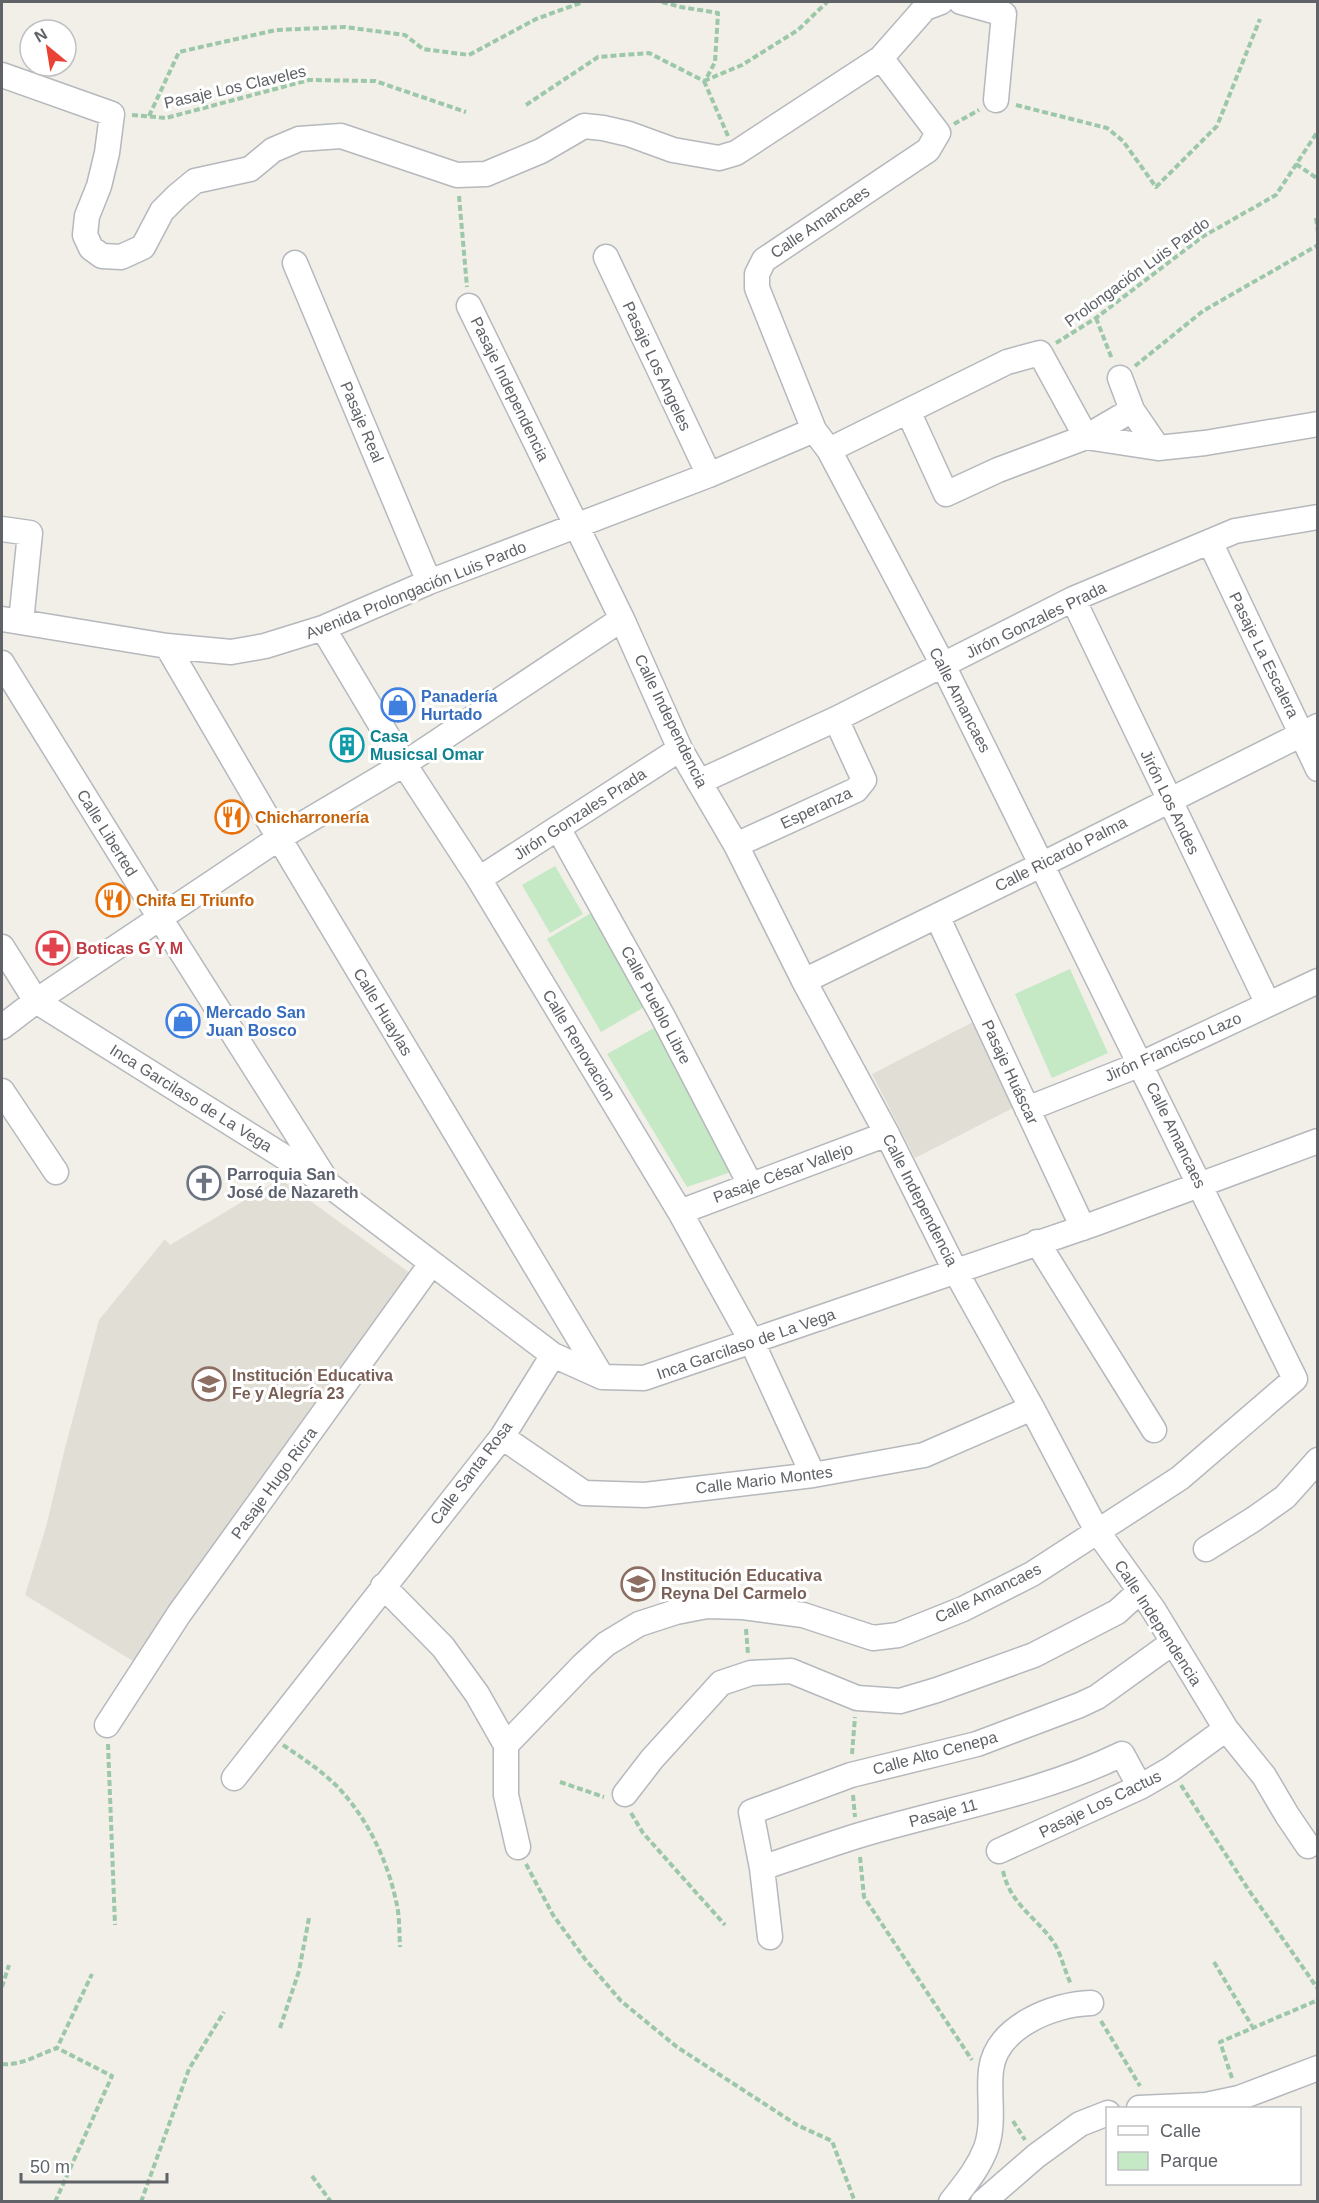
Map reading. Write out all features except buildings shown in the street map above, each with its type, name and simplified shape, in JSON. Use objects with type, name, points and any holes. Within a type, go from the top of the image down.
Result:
[{"type":"street","points":[[2,75],[112,114],[107,153],[99,186],[87,216],[85,236],[91,248],[102,256],[122,256],[143,247],[162,211],[195,181],[250,169],[273,150],[299,139],[341,136],[457,175],[486,174],[541,151],[584,126],[629,134],[673,150],[718,158],[736,153],[881,58],[925,8],[941,2]]},
{"type":"street","points":[[961,2],[1004,14],[996,100]]},
{"type":"street","points":[[881,58],[938,133]]},
{"type":"street","name":"Calle Amancaes","points":[[506,1745],[606,1644],[639,1624],[676,1612],[707,1606],[743,1607],[803,1615],[873,1638],[898,1635],[963,1609],[1032,1574],[1180,1478],[1295,1379],[943,665],[829,450],[814,430],[757,288],[757,274],[764,260],[928,150],[938,133]]},
{"type":"street","name":"Pasaje Los Angeles","points":[[606,257],[709,475]]},
{"type":"street","name":"Pasaje Real","points":[[295,263],[429,582]]},
{"type":"street","name":"Pasaje Independencia","points":[[469,306],[577,527]]},
{"type":"street","points":[[829,450],[1007,362],[1040,354],[1086,437]]},
{"type":"street","points":[[1120,378],[1132,410],[1158,448]]},
{"type":"street","points":[[908,411],[946,494],[998,470],[1086,437],[1132,410]]},
{"type":"street","points":[[1086,437],[1158,448],[1204,443],[1317,424]]},
{"type":"street","name":"Avenida Prolongación Luis Pardo","points":[[11,620],[167,646],[231,652],[265,646],[323,628],[429,582],[709,475],[814,430]]},
{"type":"street","name":"Jirón Gonzales Prada","points":[[699,782],[836,719],[1073,599],[1235,531],[1317,517]]},
{"type":"street","name":"Calle Independencia","points":[[577,527],[622,619],[680,749],[736,845],[804,981],[887,1134],[956,1272],[1097,1531],[1153,1609],[1226,1729],[1264,1776],[1308,1846]]},
{"type":"street","points":[[2,529],[30,533],[11,620]]},
{"type":"street","name":"Pasaje La Escalera","points":[[1210,542],[1309,730],[1317,769]]},
{"type":"street","name":"Jirón Los Andes","points":[[1073,599],[1268,1004]]},
{"type":"street","points":[[2,1026],[279,838],[404,764],[622,619]]},
{"type":"street","name":"Calle Renovacion","points":[[323,628],[404,764],[479,879],[680,1212],[753,1342],[813,1475]]},
{"type":"street","name":"Calle Huaylas","points":[[167,646],[279,838],[602,1377]]},
{"type":"street","name":"Calle Liberted","points":[[2,663],[159,918],[329,1185]]},
{"type":"street","name":"Esperanza","points":[[736,845],[856,790],[864,780],[836,719]]},
{"type":"street","name":"Calle Ricardo Palma","points":[[804,981],[1309,730]]},
{"type":"street","name":"Jirón Gonzales Prada","points":[[479,879],[680,749]]},
{"type":"street","name":"Calle Pueblo Libre","points":[[558,828],[662,1015],[750,1184]]},
{"type":"street","name":"Pasaje Huáscar","points":[[936,916],[1083,1228]]},
{"type":"street","name":"Inca Garcilaso de La Vega","points":[[2,947],[36,1001],[329,1185],[553,1355],[602,1377],[644,1378],[1083,1228],[1317,1141]]},
{"type":"street","name":"Jirón Francisco Lazo","points":[[1027,1109],[1141,1064],[1317,981]]},
{"type":"street","points":[[2,1091],[56,1172]]},
{"type":"street","name":"Pasaje César Vallejo","points":[[680,1212],[887,1134]]},
{"type":"street","points":[[1037,1242],[1154,1430]]},
{"type":"street","name":"Pasaje Hugo Ricra","points":[[107,1725],[179,1614],[431,1264]]},
{"type":"street","name":"Calle Santa Rosa","points":[[234,1778],[502,1437],[553,1355]]},
{"type":"street","name":"Calle Mario Montes","points":[[502,1437],[584,1493],[645,1495],[813,1475],[924,1455],[1032,1408]]},
{"type":"street","points":[[1206,1549],[1285,1497],[1317,1460]]},
{"type":"street","points":[[383,1587],[442,1647],[477,1694],[506,1745],[506,1795],[518,1847]]},
{"type":"street","points":[[625,1794],[652,1759],[721,1683],[751,1673],[791,1671],[856,1698],[900,1701],[1034,1655],[1117,1612],[1140,1592]]},
{"type":"street","name":"Calle Alto Cenepa","points":[[762,1868],[752,1812],[851,1775],[977,1744],[1080,1705],[1097,1697],[1172,1643]]},
{"type":"street","name":"Pasaje Los Cactus","points":[[999,1851],[1140,1787],[1171,1769],[1226,1729]]},
{"type":"street","name":"Pasaje 11","points":[[762,1868],[858,1836],[1032,1790],[1089,1771],[1122,1754],[1140,1787]]},
{"type":"street","points":[[762,1868],[770,1937]]},
{"type":"street","points":[[951,2202],[976,2170],[987,2146],[994,2056],[1004,2040],[1027,2021],[1050,2009],[1085,2003]]},
{"type":"street","points":[[1165,2107],[1206,2105],[1239,2098],[1317,2068]]},
{"type":"street","points":[[983,2202],[1036,2156],[1080,2124],[1106,2113]]},
{"type":"path","points":[[149,116],[179,52],[276,30],[345,27],[405,35],[423,49],[469,55],[536,19],[583,2]]},
{"type":"path","points":[[662,2],[718,13],[715,62],[704,81]]},
{"type":"path","points":[[704,81],[742,65],[798,30],[827,2]]},
{"type":"path","points":[[938,133],[996,100],[1107,128],[1123,141],[1156,187],[1217,126],[1260,19]]},
{"type":"path","points":[[526,105],[598,57],[649,53],[704,81],[736,153]]},
{"type":"path","name":"Pasaje Los Claveles","points":[[112,114],[166,118],[309,80],[375,81],[466,112]]},
{"type":"path","name":"Prolongación Luis Pardo","points":[[1040,354],[1096,318],[1202,237],[1276,195],[1317,131]]},
{"type":"path","points":[[1296,164],[1317,179]]},
{"type":"path","name":"Pasaje Independencia","points":[[457,175],[469,306]]},
{"type":"path","points":[[1316,218],[1317,232]]},
{"type":"path","points":[[1096,318],[1120,378],[1203,311],[1317,245]]},
{"type":"path","points":[[743,1607],[751,1673]]},
{"type":"path","points":[[856,1698],[851,1775],[864,1897],[990,2087]]},
{"type":"path","points":[[107,1725],[115,1925]]},
{"type":"path","points":[[267,1735],[313,1765],[344,1794],[372,1835],[389,1871],[397,1904],[400,1947]]},
{"type":"path","points":[[1171,1769],[1248,1889],[1317,1989]]},
{"type":"path","points":[[560,1782],[616,1801],[625,1794],[632,1816],[643,1833],[724,1925]]},
{"type":"path","points":[[518,1847],[553,1915],[585,1959],[621,2001],[677,2047],[797,2125],[832,2141],[855,2202]]},
{"type":"path","points":[[999,1851],[1005,1881],[1021,1909],[1053,1941],[1085,2003],[1140,2086],[1144,2107]]},
{"type":"path","points":[[280,2028],[299,1971],[309,1918]]},
{"type":"path","points":[[1214,1962],[1252,2026]]},
{"type":"path","points":[[2,1987],[9,1965]]},
{"type":"path","points":[[2,2064],[29,2059],[57,2048],[92,1974]]},
{"type":"path","points":[[1239,2098],[1220,2042],[1252,2026],[1317,2000]]},
{"type":"path","points":[[141,2202],[189,2069],[224,2012]]},
{"type":"path","points":[[55,2202],[112,2076],[57,2048]]},
{"type":"path","points":[[1009,2117],[1036,2156]]},
{"type":"path","points":[[312,2176],[331,2202]]},
{"type":"shaded area","points":[[975,1021],[1019,1105],[915,1158],[872,1074]]},
{"type":"shaded area","name":"Institución Educativa Fe y Alegría 23","points":[[280,1179],[414,1276],[133,1661],[25,1595],[46,1527],[99,1320],[165,1239],[170,1245]]},
{"type":"green space","points":[[555,866],[583,914],[550,933],[522,885]]},
{"type":"green space","points":[[591,913],[646,1006],[601,1032],[547,939]]},
{"type":"green space","points":[[1070,969],[1108,1053],[1052,1078],[1015,994]]},
{"type":"green space","points":[[661,1024],[734,1171],[687,1187],[607,1054]]},
{"type":"place","name":"Panadería Hurtado","points":[[398,705]]},
{"type":"place","name":"Casa Musicsal Omar","points":[[347,745]]},
{"type":"place","name":"Chicharronería","points":[[232,817]]},
{"type":"place","name":"Chifa El Triunfo","points":[[113,900]]},
{"type":"place","name":"Boticas G Y M","points":[[53,948]]},
{"type":"place","name":"Mercado San Juan Bosco","points":[[183,1021]]},
{"type":"place","name":"Parroquia San José de Nazareth","points":[[204,1183]]},
{"type":"place","name":"Institución Educativa Fe y Alegría 23","points":[[209,1384]]},
{"type":"place","name":"Institución Educativa Reyna Del Carmelo","points":[[638,1584]]}]
